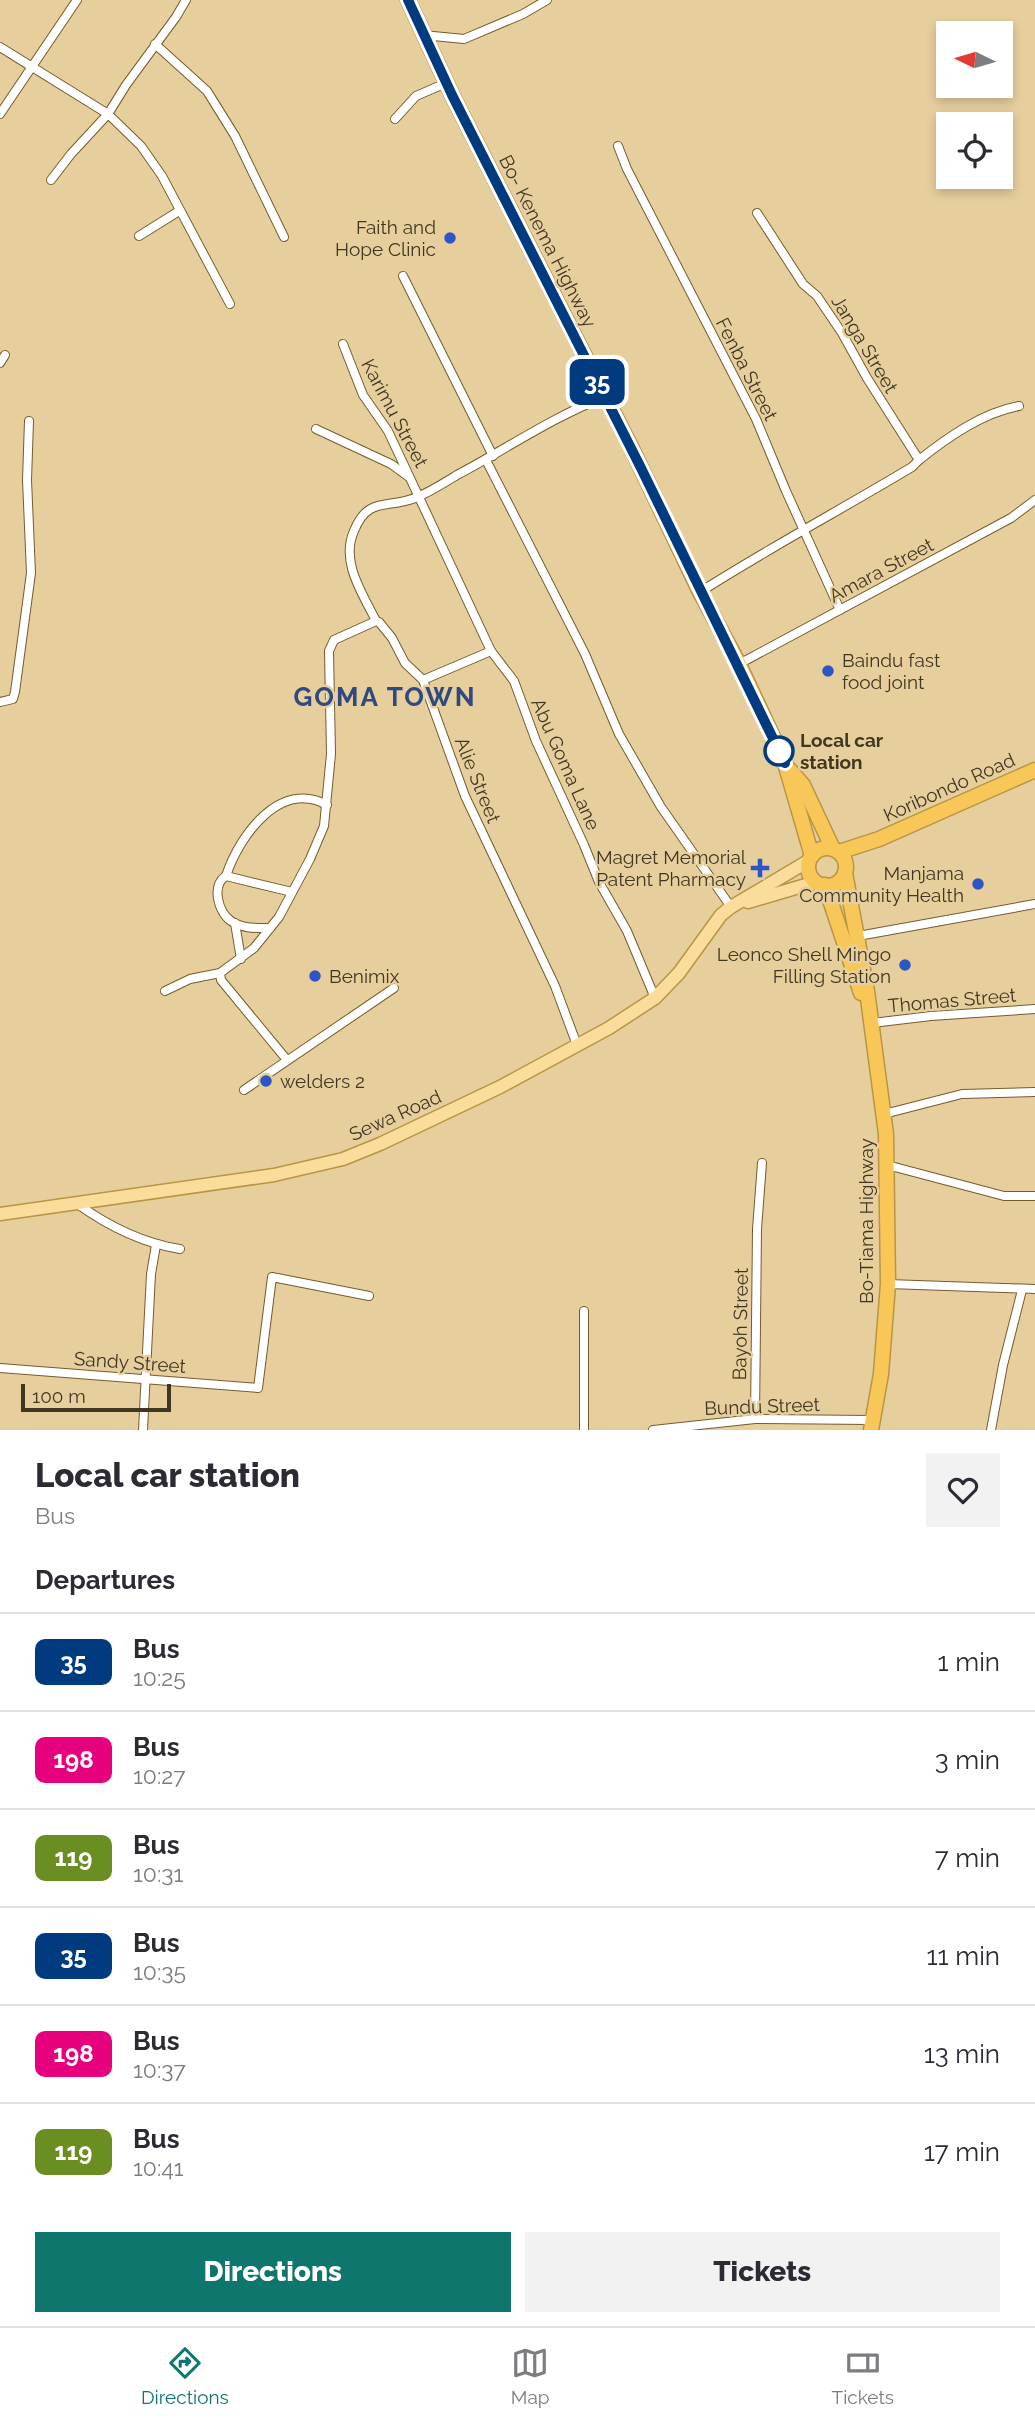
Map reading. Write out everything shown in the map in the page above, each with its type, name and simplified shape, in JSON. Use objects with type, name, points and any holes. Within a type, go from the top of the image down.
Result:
[{"type":"highway","name":"Bo- Kenema Highway","points":[[408,0],[446,83],[658,502],[785,763]]},
{"type":"highway","points":[[785,763],[811,858],[810,872],[821,884],[835,884],[841,859],[821,849],[811,858]]},
{"type":"highway","name":"Bo-Tiama Highway","points":[[785,763],[803,785],[841,859],[858,936],[884,1114],[888,1284],[874,1426]]},
{"type":"highway","name":"Koribondo Road","points":[[841,859],[879,839],[1035,770]]},
{"type":"highway","name":"Bo-Tiama Highway","points":[[821,884],[870,1017]]},
{"type":"main road","name":"Sewa Road","points":[[0,1214],[274,1175],[342,1159],[412,1130],[578,1045],[655,998],[679,974],[722,915],[811,858]]},
{"type":"main road","points":[[734,905],[821,884]]},
{"type":"street","points":[[0,114],[77,0]]},
{"type":"street","points":[[51,180],[108,114],[186,0]]},
{"type":"street","points":[[423,34],[464,39],[523,14],[547,0]]},
{"type":"street","points":[[155,44],[207,91],[235,136],[284,237]]},
{"type":"street","points":[[0,47],[108,114],[141,146],[162,176],[230,303]]},
{"type":"street","points":[[395,119],[416,96],[446,83]]},
{"type":"street","name":"Fenba Street","points":[[618,146],[633,181],[756,419],[840,610]]},
{"type":"street","points":[[139,236],[179,211]]},
{"type":"street","name":"Janga Street","points":[[757,213],[803,284],[817,296],[842,333],[919,460]]},
{"type":"street","points":[[403,276],[586,654],[619,734],[661,807],[734,905]]},
{"type":"street","name":"Karimu Street","points":[[343,344],[363,395],[388,431],[491,651]]},
{"type":"street","points":[[0,363],[5,355]]},
{"type":"street","name":"Alie Street","points":[[578,1045],[555,986],[465,796],[423,680],[405,663],[392,638],[376,621],[350,566],[353,532],[366,510],[377,505],[413,499],[569,412],[604,397]]},
{"type":"street","points":[[700,592],[760,554],[912,467],[939,444],[979,421],[1006,409],[1019,407]]},
{"type":"street","points":[[0,702],[13,699],[15,692],[31,573],[27,480],[29,421]]},
{"type":"street","points":[[316,429],[391,464],[412,479]]},
{"type":"street","name":"Amara Street","points":[[738,664],[1011,518],[1035,500]]},
{"type":"street","points":[[165,991],[190,979],[220,973],[240,959],[254,948],[270,928],[292,892],[324,826],[331,754],[329,651],[334,640],[376,621]]},
{"type":"street","points":[[423,680],[491,651]]},
{"type":"street","name":"Abu Goma Lane","points":[[491,651],[513,681],[536,741],[598,882],[627,931],[655,998]]},
{"type":"street","points":[[270,928],[247,928],[228,919],[218,898],[217,886],[226,876],[237,849],[264,816],[288,801],[302,797],[327,805]]},
{"type":"street","points":[[226,876],[292,892]]},
{"type":"street","points":[[858,936],[1035,904]]},
{"type":"street","points":[[235,923],[240,959]]},
{"type":"street","points":[[220,973],[221,980],[287,1060]]},
{"type":"street","points":[[244,1090],[394,988]]},
{"type":"street","name":"Thomas Street","points":[[870,1017],[1035,1009]]},
{"type":"street","points":[[884,1114],[962,1094],[1035,1092]]},
{"type":"street","name":"Bayoh Street","points":[[755,1419],[757,1229],[762,1163]]},
{"type":"street","points":[[887,1165],[1004,1196],[1035,1196]]},
{"type":"street","points":[[76,1203],[105,1224],[156,1245],[180,1249]]},
{"type":"street","points":[[144,1430],[151,1274],[156,1245]]},
{"type":"street","name":"Sandy Street","points":[[0,1368],[258,1388],[272,1277],[369,1296]]},
{"type":"street","points":[[888,1284],[1035,1289]]},
{"type":"street","points":[[991,1430],[1003,1365],[1022,1290]]},
{"type":"street","points":[[584,1311],[584,1430]]},
{"type":"street","name":"Bundu Street","points":[[653,1430],[755,1419],[874,1426]]},
{"type":"bus line","name":"35","points":[[408,0],[452,95],[658,502],[785,763]]},
{"type":"place","name":"Faith and Hope Clinic","points":[[450,238]]},
{"type":"place","name":"Baindu fast food joint","points":[[828,671]]},
{"type":"place","name":"Local car station","points":[[779,751]]},
{"type":"place","name":"Magret Memorial Patent Pharmacy","points":[[760,868]]},
{"type":"place","name":"Manjama Community Health","points":[[978,884]]},
{"type":"place","name":"Leonco Shell Mingo Filling Station","points":[[905,965]]},
{"type":"place","name":"Benimix","points":[[315,976]]},
{"type":"place","name":"welders 2","points":[[266,1081]]},
{"type":"district","name":"GOMA TOWN","points":[[385,697]]}]
